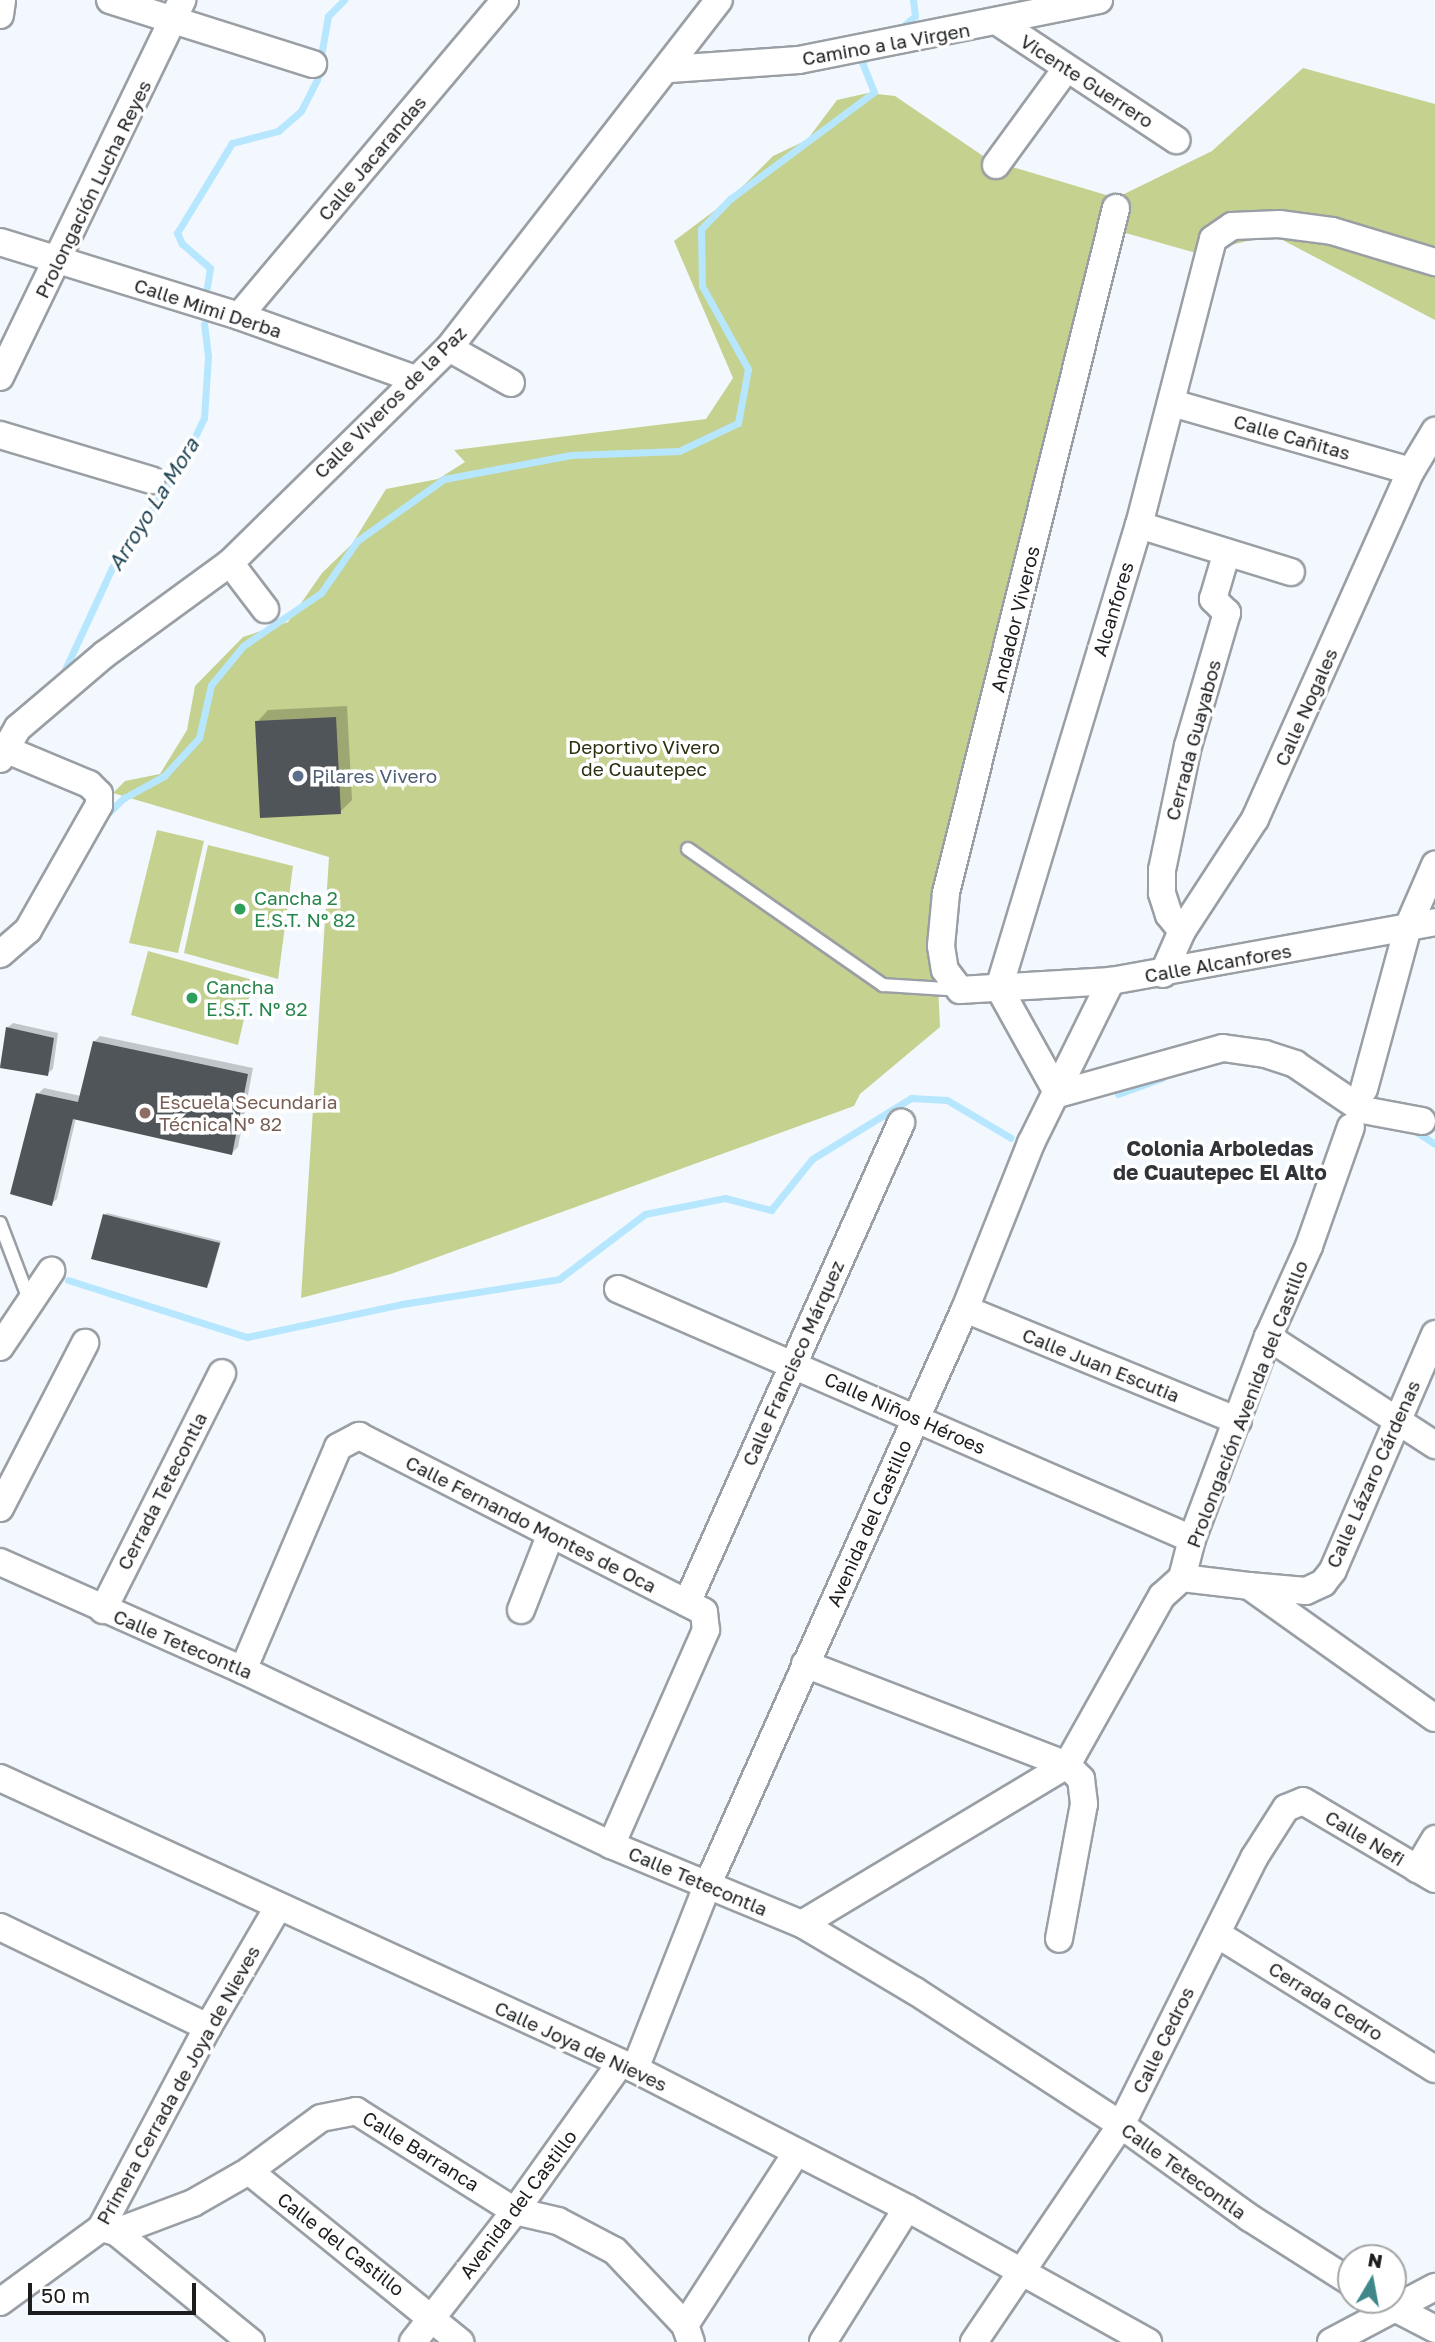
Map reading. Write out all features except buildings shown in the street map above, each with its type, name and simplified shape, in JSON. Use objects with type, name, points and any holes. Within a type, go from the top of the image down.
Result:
[{"type":"street","points":[[0,15],[2,0]]},
{"type":"street","points":[[110,0],[178,10],[313,64]]},
{"type":"street","name":"Calle Jacarandas","points":[[239,316],[505,0]]},
{"type":"street","name":"Calle Viveros de la Paz","points":[[2,752],[18,727],[105,654],[230,563],[449,348],[670,69],[719,0]]},
{"type":"street","name":"Camino a la Virgen","points":[[670,69],[799,60],[911,41],[1099,0]]},
{"type":"street","name":"Prolongación Lucha Reyes","points":[[0,377],[178,10]]},
{"type":"street","name":"Vicente Guerrero","points":[[998,22],[1176,139]]},
{"type":"street","points":[[996,165],[1066,69]]},
{"type":"street","name":"Andador Viveros","points":[[960,990],[942,958],[946,893],[1116,208]]},
{"type":"street","name":"Alcanfores","points":[[999,988],[1139,525],[1213,239],[1222,230],[1279,224],[1332,231],[1435,262]]},
{"type":"street","name":"Calle Mimi Derba","points":[[0,242],[239,316],[415,379]]},
{"type":"street","points":[[449,348],[511,383]]},
{"type":"street","name":"Calle Cañitas","points":[[1172,403],[1412,471]]},
{"type":"street","name":"Calle Nogales","points":[[1163,974],[1182,931],[1255,819],[1412,471],[1435,431]]},
{"type":"street","points":[[0,435],[151,480]]},
{"type":"street","points":[[1139,525],[1226,555],[1291,572]]},
{"type":"street","name":"Cerrada Guayabos","points":[[1182,931],[1169,915],[1162,893],[1161,870],[1188,746],[1227,613],[1213,599],[1226,555]]},
{"type":"street","points":[[230,563],[265,609]]},
{"type":"street","points":[[0,954],[28,930],[99,805],[99,794],[89,784],[2,752]]},
{"type":"street","points":[[1364,1088],[1408,927],[1435,865]]},
{"type":"street","name":"Calle Alcanfores","points":[[999,988],[1111,981],[1163,974],[1435,922]]},
{"type":"street","name":"Avenida del Castillo","points":[[413,2342],[627,2066],[965,1309],[1031,1143],[1058,1094],[1111,981]]},
{"type":"street","points":[[960,990],[999,988],[1058,1094],[1223,1048],[1265,1054],[1295,1064],[1363,1110],[1428,1125]]},
{"type":"street","name":"Calle Francisco Márquez","points":[[687,1603],[901,1123]]},
{"type":"street","name":"Prolongación Avenida del Castillo","points":[[802,1924],[1067,1765],[1162,1596],[1182,1578],[1192,1539],[1268,1337],[1309,1246],[1351,1127]]},
{"type":"street","points":[[0,1347],[51,1271]]},
{"type":"street","name":"Calle Niños Héroes","points":[[618,1289],[1192,1539]]},
{"type":"street","name":"Calle Juan Escutia","points":[[965,1309],[1238,1421]]},
{"type":"street","name":"Calle Lázaro Cárdenas","points":[[1249,1586],[1306,1591],[1323,1583],[1334,1570],[1395,1419],[1435,1334]]},
{"type":"street","points":[[1268,1337],[1435,1445]]},
{"type":"street","points":[[0,1508],[85,1343]]},
{"type":"street","name":"Cerrada Tetecontla","points":[[103,1610],[222,1373]]},
{"type":"street","name":"Calle Fernando Montes de Oca","points":[[243,1670],[338,1447],[348,1437],[359,1436],[550,1536],[704,1612],[707,1620],[611,1845]]},
{"type":"street","points":[[522,1611],[550,1536]]},
{"type":"street","name":"Calle Tetecontla","points":[[4,1572],[103,1610],[243,1670],[611,1845],[802,1924],[915,1991],[1121,2125],[1250,2218],[1337,2274]]},
{"type":"street","points":[[1182,1578],[1249,1586],[1435,1718]]},
{"type":"street","points":[[805,1664],[1067,1765],[1085,1790],[1059,1939]]},
{"type":"street","name":"Calle Joya de Nieves","points":[[0,1778],[627,2066],[907,2208],[1148,2342]]},
{"type":"street","name":"Calle Nefi","points":[[1294,1801],[1303,1801],[1426,1874]]},
{"type":"street","name":"Calle Cedros","points":[[974,2342],[1018,2270],[1121,2125],[1254,1858],[1294,1801]]},
{"type":"street","points":[[1426,1874],[1435,1839]]},
{"type":"street","name":"Primera Cerrada de Joya de Nieves","points":[[0,2302],[109,2230],[208,2027],[278,1907]]},
{"type":"street","points":[[0,1927],[208,2027]]},
{"type":"street","name":"Cerrada Cedro","points":[[1217,1934],[1435,2069]]},
{"type":"street","name":"Calle Barranca","points":[[109,2230],[193,2203],[250,2171],[321,2118],[356,2110],[515,2211],[558,2221],[615,2251],[688,2334]]},
{"type":"street","points":[[688,2334],[797,2152]]},
{"type":"street","name":"Calle del Castillo","points":[[250,2171],[460,2342]]},
{"type":"street","points":[[827,2337],[907,2208]]},
{"type":"street","points":[[109,2230],[251,2342]]},
{"type":"street","points":[[1407,2297],[1435,2287]]},
{"type":"street","points":[[1331,2342],[1371,2314]]},
{"type":"street","points":[[1405,2314],[1435,2329]]},
{"type":"lane","points":[[688,849],[883,985],[960,990]]},
{"type":"lane","points":[[0,1223],[30,1303]]},
{"type":"green space","name":"Deportivo Vivero de Cuautepec","points":[[1303,68],[1435,104],[1435,320],[1273,235],[1196,253],[1108,228],[938,984],[940,1027],[860,1094],[854,1106],[391,1274],[301,1298],[329,857],[113,793],[125,781],[160,774],[187,730],[195,686],[243,637],[288,622],[322,573],[352,544],[386,489],[438,479],[465,462],[454,450],[706,419],[733,378],[674,241],[730,199],[773,156],[807,140],[837,100],[868,93],[895,96],[989,160],[1116,198],[1212,151]]},
{"type":"green space","name":"Cancha E.S.T. Nº 82","points":[[157,830],[204,841],[178,953],[129,943]]},
{"type":"green space","name":"Cancha 2 E.S.T. Nº 82","points":[[208,845],[293,866],[278,979],[184,953]]},
{"type":"green space","name":"Cancha E.S.T. Nº 82","points":[[148,951],[253,980],[238,1045],[131,1015]]},
{"type":"waterway","name":"Arroyo La Mora","points":[[207,287],[210,268],[182,244],[177,233],[232,143],[278,131],[301,111],[317,79],[328,16],[344,0]]},
{"type":"waterway","points":[[899,30],[915,16],[913,0]]},
{"type":"waterway","points":[[104,817],[124,798],[164,776],[199,738],[211,685],[243,646],[321,593],[357,541],[444,479],[571,455],[679,451],[738,423],[748,369],[702,286],[701,229],[730,199],[874,92],[862,62],[871,54]]},
{"type":"waterway","name":"Arroyo La Mora","points":[[62,676],[112,568],[181,465],[204,418],[208,356],[204,324]]},
{"type":"waterway","points":[[1118,1094],[1162,1078]]},
{"type":"waterway","points":[[68,1280],[247,1337],[402,1304],[559,1279],[645,1214],[725,1198],[771,1210],[812,1159],[911,1098],[947,1100],[1011,1138]]},
{"type":"waterway","points":[[1412,1129],[1435,1144]]},
{"type":"place","name":"Pilares Vivero","points":[[298,776]]},
{"type":"place","name":"Cancha 2 E.S.T. Nº 82","points":[[240,909]]},
{"type":"place","name":"Cancha E.S.T. Nº 82","points":[[192,998]]},
{"type":"place","name":"Escuela Secundaria Técnica Nº 82","points":[[145,1113]]},
{"type":"district","name":"Colonia Arboledas de Cuautepec El Alto","points":[[1220,1160]]}]
